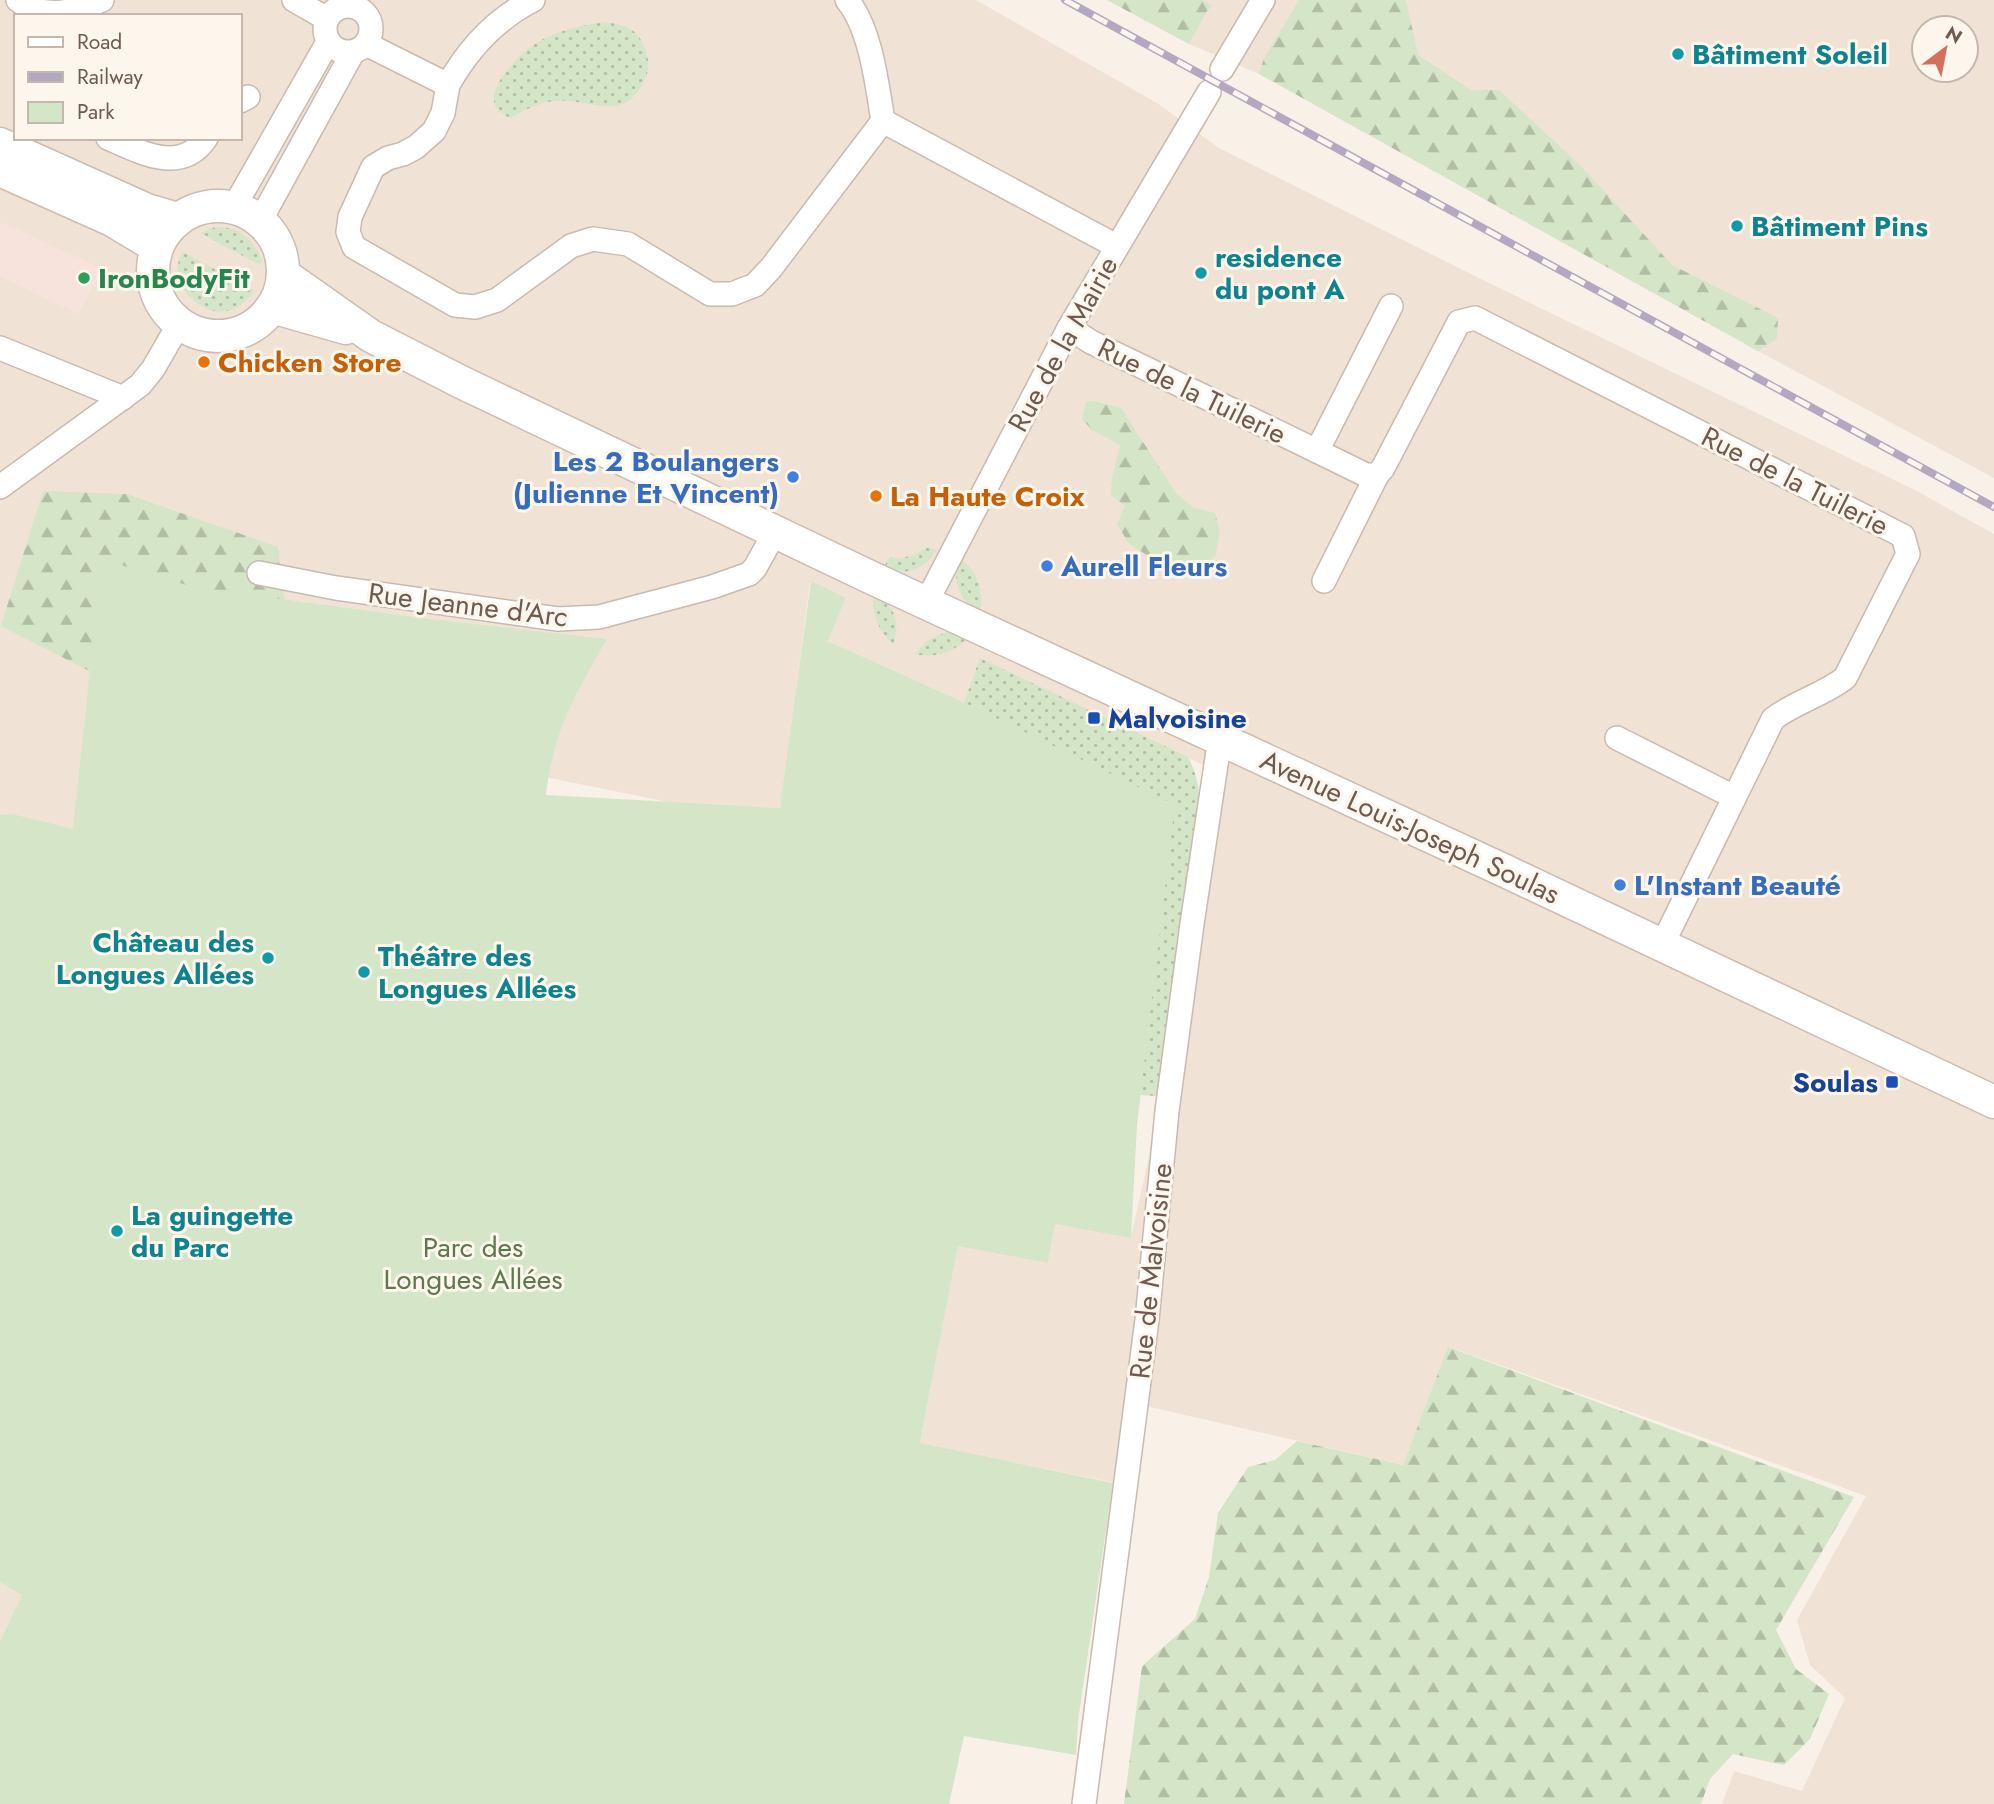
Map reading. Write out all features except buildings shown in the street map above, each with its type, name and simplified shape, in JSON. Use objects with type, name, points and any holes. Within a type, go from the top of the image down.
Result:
[{"type":"main road","points":[[0,144],[147,210],[178,219]]},
{"type":"main road","points":[[0,170],[112,220],[157,247]]},
{"type":"main road","points":[[219,205],[247,214],[279,251],[283,275],[281,288],[272,307],[245,330],[231,335],[215,337],[200,334],[179,324],[160,303],[154,286],[153,267],[157,247],[167,229],[178,219],[203,208],[219,205]]},
{"type":"main road","points":[[283,275],[371,336]]},
{"type":"main road","points":[[272,307],[371,336]]},
{"type":"main road","name":"Avenue Louis-Joseph Soulas","points":[[371,336],[461,382],[775,532],[1994,1102]]},
{"type":"street","points":[[18,0],[47,14],[71,13],[102,0]]},
{"type":"street","points":[[294,0],[327,19]]},
{"type":"street","points":[[533,0],[499,22],[476,43],[448,85],[443,113],[434,131],[416,147],[373,167],[350,217],[348,232],[354,247],[455,305],[475,307],[497,300],[571,246],[593,239],[628,244],[710,294],[732,294],[755,285],[771,268],[883,121],[874,69],[861,24],[847,0]]},
{"type":"street","points":[[1222,69],[1263,0]]},
{"type":"street","points":[[247,214],[359,48],[371,29],[363,5],[338,8],[327,19],[325,33],[328,42],[338,51],[359,48],[448,85]]},
{"type":"street","points":[[247,214],[328,42]]},
{"type":"street","name":"Rue de la Mairie","points":[[926,603],[1069,328],[1209,92]]},
{"type":"street","points":[[883,121],[1116,246]]},
{"type":"street","points":[[113,140],[154,158],[176,159],[191,153],[204,140]]},
{"type":"street","name":"Rue de la Tuilerie","points":[[1317,451],[1391,306]]},
{"type":"street","name":"Rue de la Tuilerie","points":[[1069,328],[1091,342],[1366,475],[1377,475],[1459,322],[1475,318],[1903,536],[1908,554],[1845,678],[1834,687],[1783,711],[1773,719],[1662,945]]},
{"type":"street","points":[[0,487],[140,385],[153,369],[179,324]]},
{"type":"street","points":[[0,348],[123,398]]},
{"type":"street","points":[[1324,581],[1377,475]]},
{"type":"street","name":"Rue Jeanne d'Arc","points":[[259,573],[336,588],[558,619],[589,620],[712,587],[749,574],[775,532]]},
{"type":"street","name":"Rue de Malvoisine","points":[[1084,1804],[1147,1320],[1167,1111],[1220,738]]},
{"type":"street","points":[[1617,738],[1734,797]]},
{"type":"shaded area","points":[[0,0],[976,0],[1157,103],[1219,148],[1915,490],[1994,534],[1994,1804],[1722,1804],[1734,1771],[1802,1791],[1845,1698],[1810,1665],[1797,1620],[1866,1496],[1449,1347],[1403,1465],[1128,1402],[1116,1483],[920,1444],[958,1245],[1048,1263],[1055,1224],[1131,1237],[1191,968],[1220,773],[980,659],[964,702],[828,641],[846,598],[810,582],[781,808],[668,802],[535,775],[0,1804]]},
{"type":"shaded area","points":[[1107,0],[1994,0],[1994,478],[1758,351],[1259,74],[1189,44]]},
{"type":"shaded area","points":[[0,222],[101,268],[79,314],[0,276]]},
{"type":"green space","points":[[1107,0],[1202,0],[1212,6],[1189,44]]},
{"type":"green space","points":[[1299,0],[1406,0],[1418,55],[1471,90],[1499,90],[1580,165],[1672,265],[1778,318],[1777,339],[1758,351],[1259,74],[1264,58]]},
{"type":"green space","points":[[605,22],[634,32],[641,40],[647,55],[648,65],[644,81],[626,102],[606,106],[569,101],[549,102],[511,118],[499,111],[494,102],[500,80],[527,50],[561,32]]},
{"type":"green space","points":[[210,228],[236,230],[247,238],[262,260],[260,265],[200,233]]},
{"type":"green space","points":[[183,252],[255,291],[231,310],[216,311],[205,308],[187,294],[181,284],[178,263]]},
{"type":"green space","points":[[1094,401],[1121,408],[1176,493],[1194,508],[1215,513],[1220,532],[1215,557],[1202,567],[1155,560],[1129,544],[1117,524],[1125,506],[1111,495],[1120,445],[1092,430],[1082,419],[1086,402]]},
{"type":"green space","points":[[43,491],[127,494],[278,547],[288,627],[101,677],[1,626]]},
{"type":"green space","points":[[927,547],[936,550],[920,567],[906,572],[883,568],[890,557],[909,556]]},
{"type":"green space","points":[[959,558],[971,569],[978,582],[980,613],[967,602],[959,590],[956,575]]},
{"type":"green space","name":"Parc des Longues Allées","points":[[111,562],[193,587],[420,618],[607,639],[576,695],[560,732],[546,795],[780,808],[811,581],[846,598],[828,641],[957,699],[1175,805],[1137,1125],[1131,1238],[1055,1224],[1048,1263],[958,1246],[920,1443],[1113,1483],[1078,1721],[1076,1755],[964,1736],[949,1804],[0,1804],[0,1642],[22,1595],[0,1582],[0,815],[12,814],[73,829],[100,577]]},
{"type":"green space","points":[[873,594],[887,603],[894,615],[896,629],[893,645],[877,622]]},
{"type":"green space","points":[[954,631],[969,637],[944,653],[930,656],[915,654],[932,638]]},
{"type":"green space","points":[[980,658],[1188,757],[1193,767],[1199,794],[1196,833],[1156,1096],[1123,1094],[964,702]]},
{"type":"green space","points":[[1448,1347],[1854,1497],[1776,1630],[1796,1669],[1829,1694],[1810,1739],[1784,1765],[1733,1754],[1710,1779],[1701,1804],[1124,1804],[1142,1666],[1195,1619],[1209,1577],[1218,1513],[1248,1467],[1275,1460],[1297,1441],[1403,1465]]},
{"type":"railway","points":[[1065,0],[1994,507]]},
{"type":"place","name":"Bâtiment Soleil","points":[[1678,54]]},
{"type":"place","name":"Bâtiment Pins","points":[[1737,226]]},
{"type":"place","name":"residence du pont A","points":[[1201,273]]},
{"type":"place","name":"IronBodyFit","points":[[84,278]]},
{"type":"place","name":"Chicken Store","points":[[204,362]]},
{"type":"place","name":"Les 2 Boulangers (Julienne Et Vincent)","points":[[793,477]]},
{"type":"place","name":"La Haute Croix","points":[[876,496]]},
{"type":"place","name":"Aurell Fleurs","points":[[1047,566]]},
{"type":"place","name":"Malvoisine","points":[[1094,718]]},
{"type":"place","name":"L'Instant Beauté","points":[[1620,885]]},
{"type":"place","name":"Château des Longues Allées","points":[[268,958]]},
{"type":"place","name":"Théâtre des Longues Allées","points":[[364,972]]},
{"type":"place","name":"Soulas","points":[[1892,1082]]},
{"type":"place","name":"La guingette du Parc","points":[[117,1231]]}]
